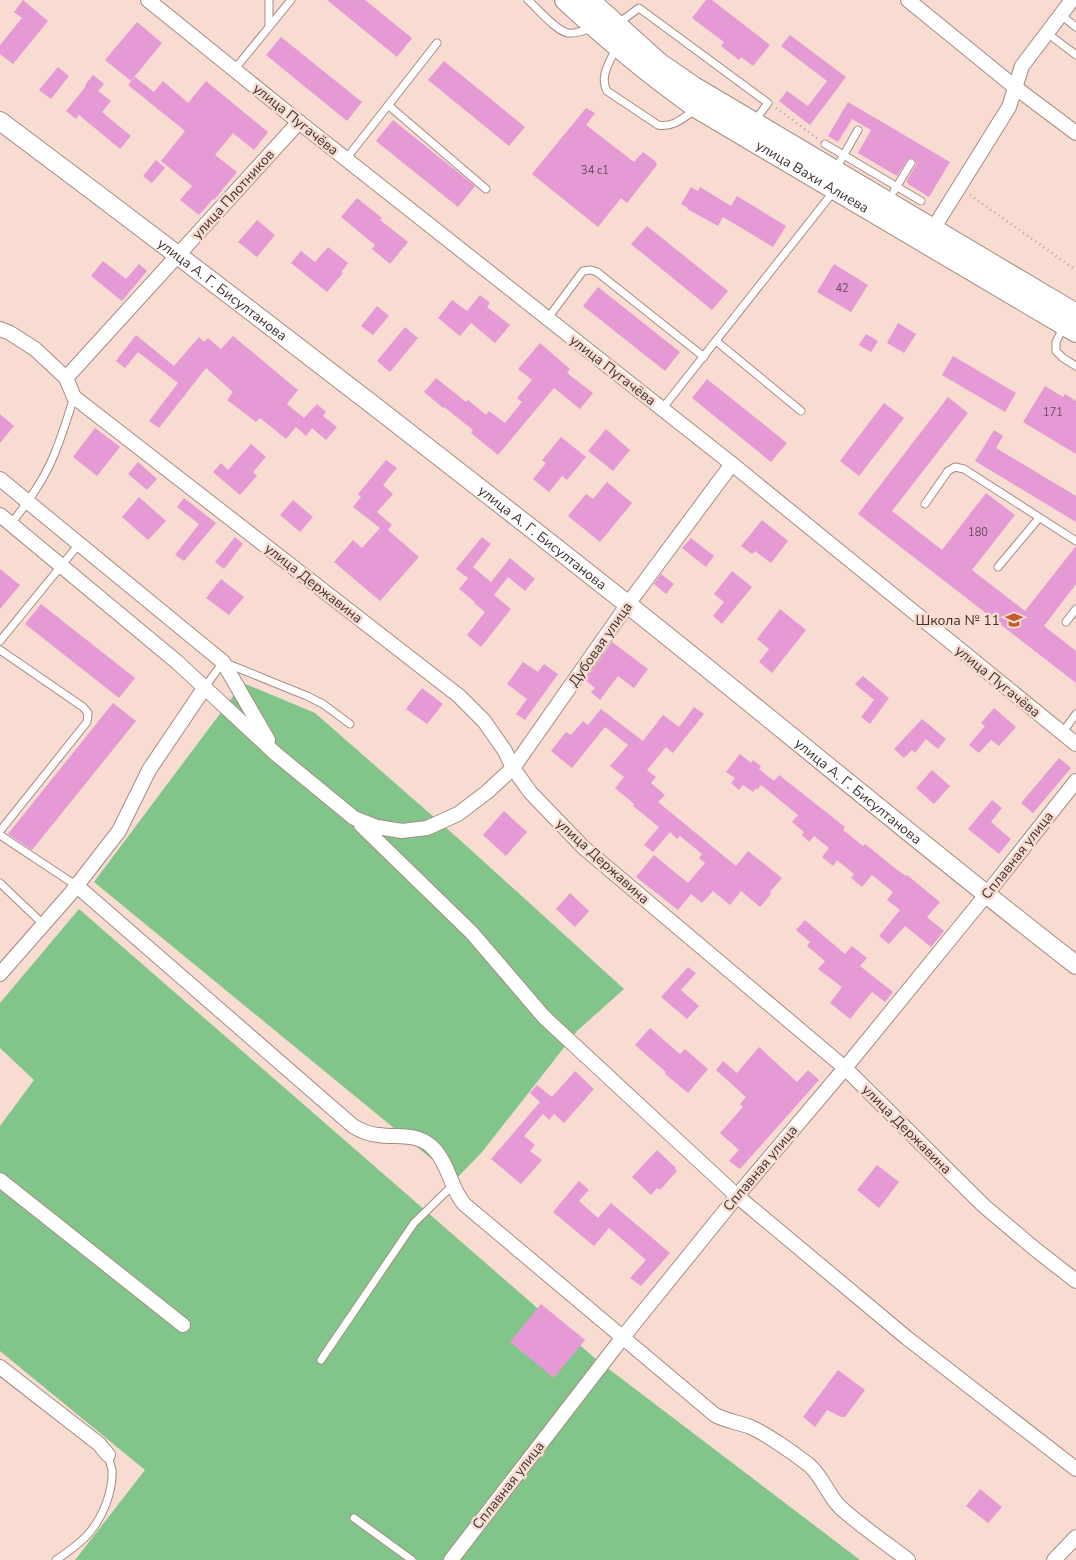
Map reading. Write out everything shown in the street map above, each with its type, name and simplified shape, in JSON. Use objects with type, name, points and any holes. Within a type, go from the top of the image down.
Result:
[{"type":"main road","name":"улица Вахи Алиева","points":[[565,0],[595,28],[664,85],[697,108],[892,195],[933,229],[1072,324]]},
{"type":"main road","name":"улица Вахи Алиева","points":[[590,0],[659,62],[694,87],[838,172],[1072,324]]},
{"type":"street","name":"улица Пугачёва","points":[[148,0],[299,122],[732,464],[1076,744]]},
{"type":"street","points":[[908,0],[1016,88],[1076,133]]},
{"type":"street","points":[[933,229],[1009,107],[1022,66],[1072,0]]},
{"type":"street","name":"улица А. Г. Бисултанова","points":[[0,121],[178,254],[628,604],[1076,966]]},
{"type":"street","name":"улица Плотников","points":[[66,378],[299,122]]},
{"type":"street","name":"улица Державина","points":[[0,329],[35,349],[66,378],[74,397],[460,696],[484,721],[505,751],[512,768],[530,792],[584,848],[845,1068],[984,1206],[1076,1281]]},
{"type":"street","name":"Дубовая улица","points":[[354,818],[377,828],[402,831],[427,828],[458,814],[487,792],[512,768],[628,604],[732,464]]},
{"type":"street","points":[[0,478],[223,662],[276,754]]},
{"type":"street","points":[[6,520],[178,662],[276,754],[354,818],[472,933],[544,1016],[737,1196],[907,1338],[1076,1469]]},
{"type":"street","points":[[0,974],[77,886],[119,831],[149,770],[205,686]]},
{"type":"street","name":"Сплавная улица","points":[[451,1560],[623,1337],[986,895],[1076,781]]},
{"type":"street","points":[[77,886],[353,1126],[364,1132],[376,1135],[424,1140],[442,1158],[452,1186],[464,1204],[715,1415],[726,1421],[747,1426],[763,1433],[810,1466],[840,1508],[908,1560]]},
{"type":"street","points":[[0,1180],[184,1325]]},
{"type":"street","points":[[0,1367],[99,1444],[108,1455]]},
{"type":"street","points":[[1054,1560],[1076,1537]]},
{"type":"lane","points":[[269,0],[269,26]]},
{"type":"lane","points":[[234,70],[291,0]]},
{"type":"lane","points":[[528,0],[567,33],[595,28]]},
{"type":"lane","points":[[616,24],[639,8],[768,103],[754,122]]},
{"type":"lane","points":[[1061,15],[1076,27]]},
{"type":"lane","points":[[1047,33],[1076,55]]},
{"type":"lane","points":[[346,158],[438,43]]},
{"type":"lane","points":[[617,46],[603,78],[607,91],[658,125],[666,127],[673,125],[697,108]]},
{"type":"lane","points":[[388,106],[486,189]]},
{"type":"lane","points":[[662,409],[716,341],[838,172],[858,130]]},
{"type":"lane","points":[[825,144],[838,172]]},
{"type":"lane","points":[[911,163],[892,195],[920,201]]},
{"type":"lane","points":[[548,318],[583,271],[591,270],[597,272],[704,357]]},
{"type":"lane","points":[[1072,324],[1056,342],[1056,351],[1076,366]]},
{"type":"lane","points":[[716,341],[801,411]]},
{"type":"lane","points":[[6,520],[28,502],[54,457],[74,397]]},
{"type":"lane","points":[[925,504],[948,470],[954,467],[964,469],[1076,541]]},
{"type":"lane","points":[[998,567],[1039,518]]},
{"type":"lane","points":[[0,642],[80,544]]},
{"type":"lane","points":[[1066,622],[1076,609]]},
{"type":"lane","points":[[0,650],[83,707],[88,713],[87,722],[0,831]]},
{"type":"lane","points":[[205,686],[223,662],[307,696],[323,704],[350,724]]},
{"type":"lane","points":[[1062,733],[1076,714]]},
{"type":"lane","points":[[0,835],[77,886]]},
{"type":"lane","points":[[0,882],[43,924]]},
{"type":"lane","points":[[321,1360],[414,1223],[452,1186]]},
{"type":"lane","points":[[56,1560],[72,1549],[89,1533],[103,1512],[112,1470],[108,1455]]},
{"type":"lane","points":[[354,1518],[412,1560]]},
{"type":"path","points":[[768,103],[825,144]]},
{"type":"path","points":[[959,187],[1076,270]]},
{"type":"green space","points":[[243,683],[315,713],[460,840],[624,989],[577,1031],[482,1152],[456,1179],[94,882]]},
{"type":"green space","points":[[79,909],[597,1360],[860,1560],[75,1560],[145,1470],[0,1351],[0,1126],[34,1080],[0,1048],[0,1003]]},
{"type":"building","points":[[23,0],[48,21],[13,64],[0,54],[0,45],[22,18],[14,12]]},
{"type":"building","points":[[327,0],[365,0],[412,38],[397,57]]},
{"type":"building","points":[[706,0],[712,0],[770,45],[753,66],[741,57],[739,60],[721,46],[724,42],[692,18]]},
{"type":"building","points":[[137,22],[162,43],[131,81],[105,60]]},
{"type":"building","points":[[790,35],[846,77],[810,125],[779,101],[787,91],[808,106],[827,81],[781,46]]},
{"type":"building","points":[[281,37],[362,102],[347,121],[266,55]]},
{"type":"building","points":[[444,61],[525,127],[509,146],[428,80]]},
{"type":"building","points":[[58,67],[69,76],[51,99],[39,90]]},
{"type":"building","points":[[93,75],[104,84],[98,91],[111,101],[102,112],[131,136],[120,149],[79,115],[76,119],[66,111]]},
{"type":"building","points":[[135,77],[154,92],[163,81],[188,103],[206,81],[268,132],[254,150],[233,133],[215,155],[237,172],[199,215],[180,200],[192,186],[161,161],[185,131],[128,85]]},
{"type":"building","points":[[848,102],[950,162],[929,197],[906,182],[916,165],[914,159],[907,160],[897,176],[858,153],[871,130],[852,119],[838,142],[828,136]]},
{"type":"building","points":[[586,108],[595,113],[586,125],[634,162],[643,152],[655,161],[657,165],[627,203],[621,198],[598,227],[532,174]]},
{"type":"building","points":[[393,120],[475,186],[458,207],[376,141]]},
{"type":"building","points":[[156,160],[165,168],[152,183],[143,176]]},
{"type":"building","points":[[691,187],[698,191],[700,187],[731,206],[737,196],[786,226],[773,247],[723,217],[718,226],[681,204]]},
{"type":"building","points":[[357,198],[382,218],[380,220],[408,242],[390,264],[372,249],[375,245],[341,217]]},
{"type":"building","points":[[257,220],[275,235],[257,257],[238,242]]},
{"type":"building","points":[[647,226],[728,291],[712,310],[631,244]]},
{"type":"building","points":[[328,247],[348,263],[341,272],[343,273],[327,292],[291,263],[301,251],[315,262]]},
{"type":"building","points":[[103,261],[126,279],[139,264],[147,271],[122,301],[91,276]]},
{"type":"building","points":[[834,264],[868,285],[851,312],[817,292]]},
{"type":"building","points":[[598,287],[680,352],[665,371],[583,306]]},
{"type":"building","points":[[480,295],[490,303],[487,307],[510,325],[495,343],[471,323],[460,336],[438,318],[452,300],[467,311]]},
{"type":"building","points":[[377,306],[389,316],[373,335],[361,326]]},
{"type":"building","points":[[898,323],[916,334],[904,353],[887,343]]},
{"type":"building","points":[[405,327],[418,338],[390,372],[377,361]]},
{"type":"building","points":[[866,334],[878,341],[871,352],[859,345]]},
{"type":"building","points":[[136,335],[174,366],[199,337],[204,342],[208,338],[221,349],[233,336],[298,390],[287,404],[304,418],[317,404],[326,412],[323,416],[337,427],[326,440],[312,428],[306,436],[296,427],[286,439],[260,418],[256,422],[227,400],[233,392],[206,368],[159,428],[149,421],[178,383],[138,352],[125,368],[116,361]]},
{"type":"building","points":[[540,343],[570,369],[567,373],[593,393],[580,409],[554,388],[498,455],[471,433],[473,430],[424,392],[436,378],[466,402],[468,400],[486,415],[489,411],[505,423],[522,402],[517,398],[532,380],[518,369]]},
{"type":"building","points":[[953,356],[1016,393],[1005,412],[942,375]]},
{"type":"building","points":[[707,379],[787,443],[771,462],[692,398]]},
{"type":"building","points":[[1045,386],[1063,397],[1065,394],[1076,401],[1076,454],[1023,422]]},
{"type":"building","points":[[948,397],[968,413],[892,511],[942,550],[986,493],[1015,515],[972,570],[1025,611],[1076,546],[1076,584],[1044,626],[1076,651],[1076,683],[858,514]]},
{"type":"building","points":[[884,403],[904,418],[859,476],[840,461]]},
{"type":"building","points":[[0,414],[14,426],[0,443]]},
{"type":"building","points":[[95,428],[120,447],[97,476],[73,457]]},
{"type":"building","points":[[606,429],[630,450],[613,471],[588,451]]},
{"type":"building","points":[[994,430],[1003,436],[996,448],[1076,496],[1076,522],[975,461]]},
{"type":"building","points":[[561,437],[586,457],[567,480],[562,476],[549,492],[533,479],[546,463],[542,460]]},
{"type":"building","points":[[251,444],[266,457],[253,472],[257,476],[240,495],[213,472],[221,463],[228,470]]},
{"type":"building","points":[[386,460],[397,468],[383,485],[393,494],[377,512],[392,525],[388,530],[419,557],[380,601],[334,562],[353,540],[362,548],[380,528],[353,507],[361,497],[358,494]]},
{"type":"building","points":[[138,462],[157,479],[147,490],[128,474]]},
{"type":"building","points":[[607,482],[632,503],[600,542],[568,516],[586,494],[593,499]]},
{"type":"building","points":[[139,497],[166,521],[148,540],[122,517]]},
{"type":"building","points":[[184,498],[216,523],[184,561],[175,555],[199,524],[177,507]]},
{"type":"building","points":[[293,500],[313,517],[300,532],[280,515]]},
{"type":"building","points":[[762,520],[788,541],[771,563],[755,551],[752,554],[741,546]]},
{"type":"building","points":[[235,537],[243,544],[224,569],[215,562]]},
{"type":"building","points":[[482,537],[491,544],[473,567],[491,582],[510,558],[535,579],[525,591],[508,577],[494,595],[511,609],[481,647],[467,635],[485,612],[459,589],[468,578],[456,569]]},
{"type":"building","points":[[691,538],[714,556],[706,567],[682,548]]},
{"type":"building","points":[[0,569],[20,585],[0,609]]},
{"type":"building","points":[[732,571],[752,587],[722,624],[713,616],[724,602],[714,594]]},
{"type":"building","points":[[661,574],[674,584],[666,594],[654,584]]},
{"type":"building","points":[[221,579],[244,597],[229,615],[206,598]]},
{"type":"building","points":[[41,604],[135,678],[119,698],[25,624]]},
{"type":"building","points":[[780,609],[806,630],[772,673],[759,662],[769,649],[757,639]]},
{"type":"building","points":[[612,642],[648,669],[634,688],[618,676],[600,700],[591,692],[595,688],[585,680]]},
{"type":"building","points":[[523,662],[538,672],[544,664],[558,674],[525,720],[516,714],[527,699],[507,684]]},
{"type":"building","points":[[863,676],[889,698],[870,724],[861,717],[874,700],[855,684]]},
{"type":"building","points":[[422,688],[443,704],[427,724],[406,709]]},
{"type":"building","points":[[113,703],[136,721],[32,850],[8,834]]},
{"type":"building","points":[[694,707],[704,714],[673,753],[666,747],[647,770],[656,777],[651,783],[665,795],[658,802],[736,866],[748,851],[782,878],[760,907],[741,891],[730,905],[713,891],[702,903],[691,894],[678,910],[636,877],[654,855],[688,883],[705,863],[699,858],[702,854],[680,836],[677,839],[670,832],[653,852],[644,845],[659,827],[633,806],[634,804],[615,788],[624,777],[610,766],[628,745],[605,727],[572,768],[551,751],[566,732],[571,735],[583,721],[588,725],[601,709],[643,741],[663,715],[679,727]]},
{"type":"building","points":[[994,708],[1016,727],[999,746],[991,740],[979,753],[969,745],[985,726],[981,723]]},
{"type":"building","points":[[922,719],[946,739],[938,749],[926,739],[915,753],[912,750],[904,758],[894,749]]},
{"type":"building","points":[[740,754],[751,763],[753,760],[761,766],[759,769],[774,781],[779,775],[845,827],[843,830],[863,846],[865,844],[940,902],[927,917],[944,931],[931,947],[905,926],[889,944],[879,936],[900,910],[887,900],[893,892],[872,875],[862,887],[851,878],[854,874],[837,860],[833,866],[822,857],[829,848],[814,836],[809,842],[802,835],[804,832],[792,822],[798,815],[761,785],[753,792],[743,785],[739,790],[731,783],[735,778],[726,772]]},
{"type":"building","points":[[1059,758],[1071,768],[1033,813],[1021,803]]},
{"type":"building","points":[[932,770],[950,786],[934,804],[916,788]]},
{"type":"building","points":[[992,800],[1002,808],[991,822],[1011,839],[999,854],[968,829]]},
{"type":"building","points":[[504,811],[527,832],[506,856],[483,835]]},
{"type":"building","points":[[570,893],[589,911],[575,927],[556,909]]},
{"type":"building","points":[[805,920],[845,954],[852,946],[867,958],[860,966],[893,992],[885,1002],[872,992],[850,1019],[830,1003],[842,987],[818,969],[825,961],[807,946],[810,942],[796,930]]},
{"type":"building","points":[[688,967],[696,973],[681,990],[699,1006],[687,1019],[661,997]]},
{"type":"building","points":[[650,1028],[680,1054],[685,1049],[708,1069],[688,1093],[635,1045]]},
{"type":"building","points":[[759,1047],[797,1082],[808,1070],[819,1080],[740,1169],[729,1161],[739,1150],[720,1133],[743,1107],[740,1104],[746,1097],[716,1070],[723,1061],[737,1073]]},
{"type":"building","points":[[575,1071],[594,1089],[564,1123],[554,1114],[549,1120],[543,1114],[524,1136],[535,1145],[530,1151],[542,1160],[521,1184],[491,1159],[540,1102],[530,1093],[537,1085],[552,1097]]},
{"type":"building","points":[[657,1150],[677,1171],[660,1190],[657,1188],[651,1195],[632,1177]]},
{"type":"building","points":[[877,1165],[899,1182],[879,1208],[857,1190]]},
{"type":"building","points":[[579,1181],[589,1190],[579,1201],[598,1218],[611,1203],[670,1253],[641,1286],[630,1278],[646,1260],[609,1228],[594,1246],[553,1212]]},
{"type":"building","points":[[541,1304],[585,1340],[554,1378],[510,1342]]},
{"type":"building","points":[[838,1370],[865,1390],[845,1417],[827,1410],[815,1427],[803,1417]]},
{"type":"building","points":[[980,1489],[1002,1507],[988,1523],[966,1506]]},
{"type":"place","name":"Школа № 11","points":[[1014,620]]}]
